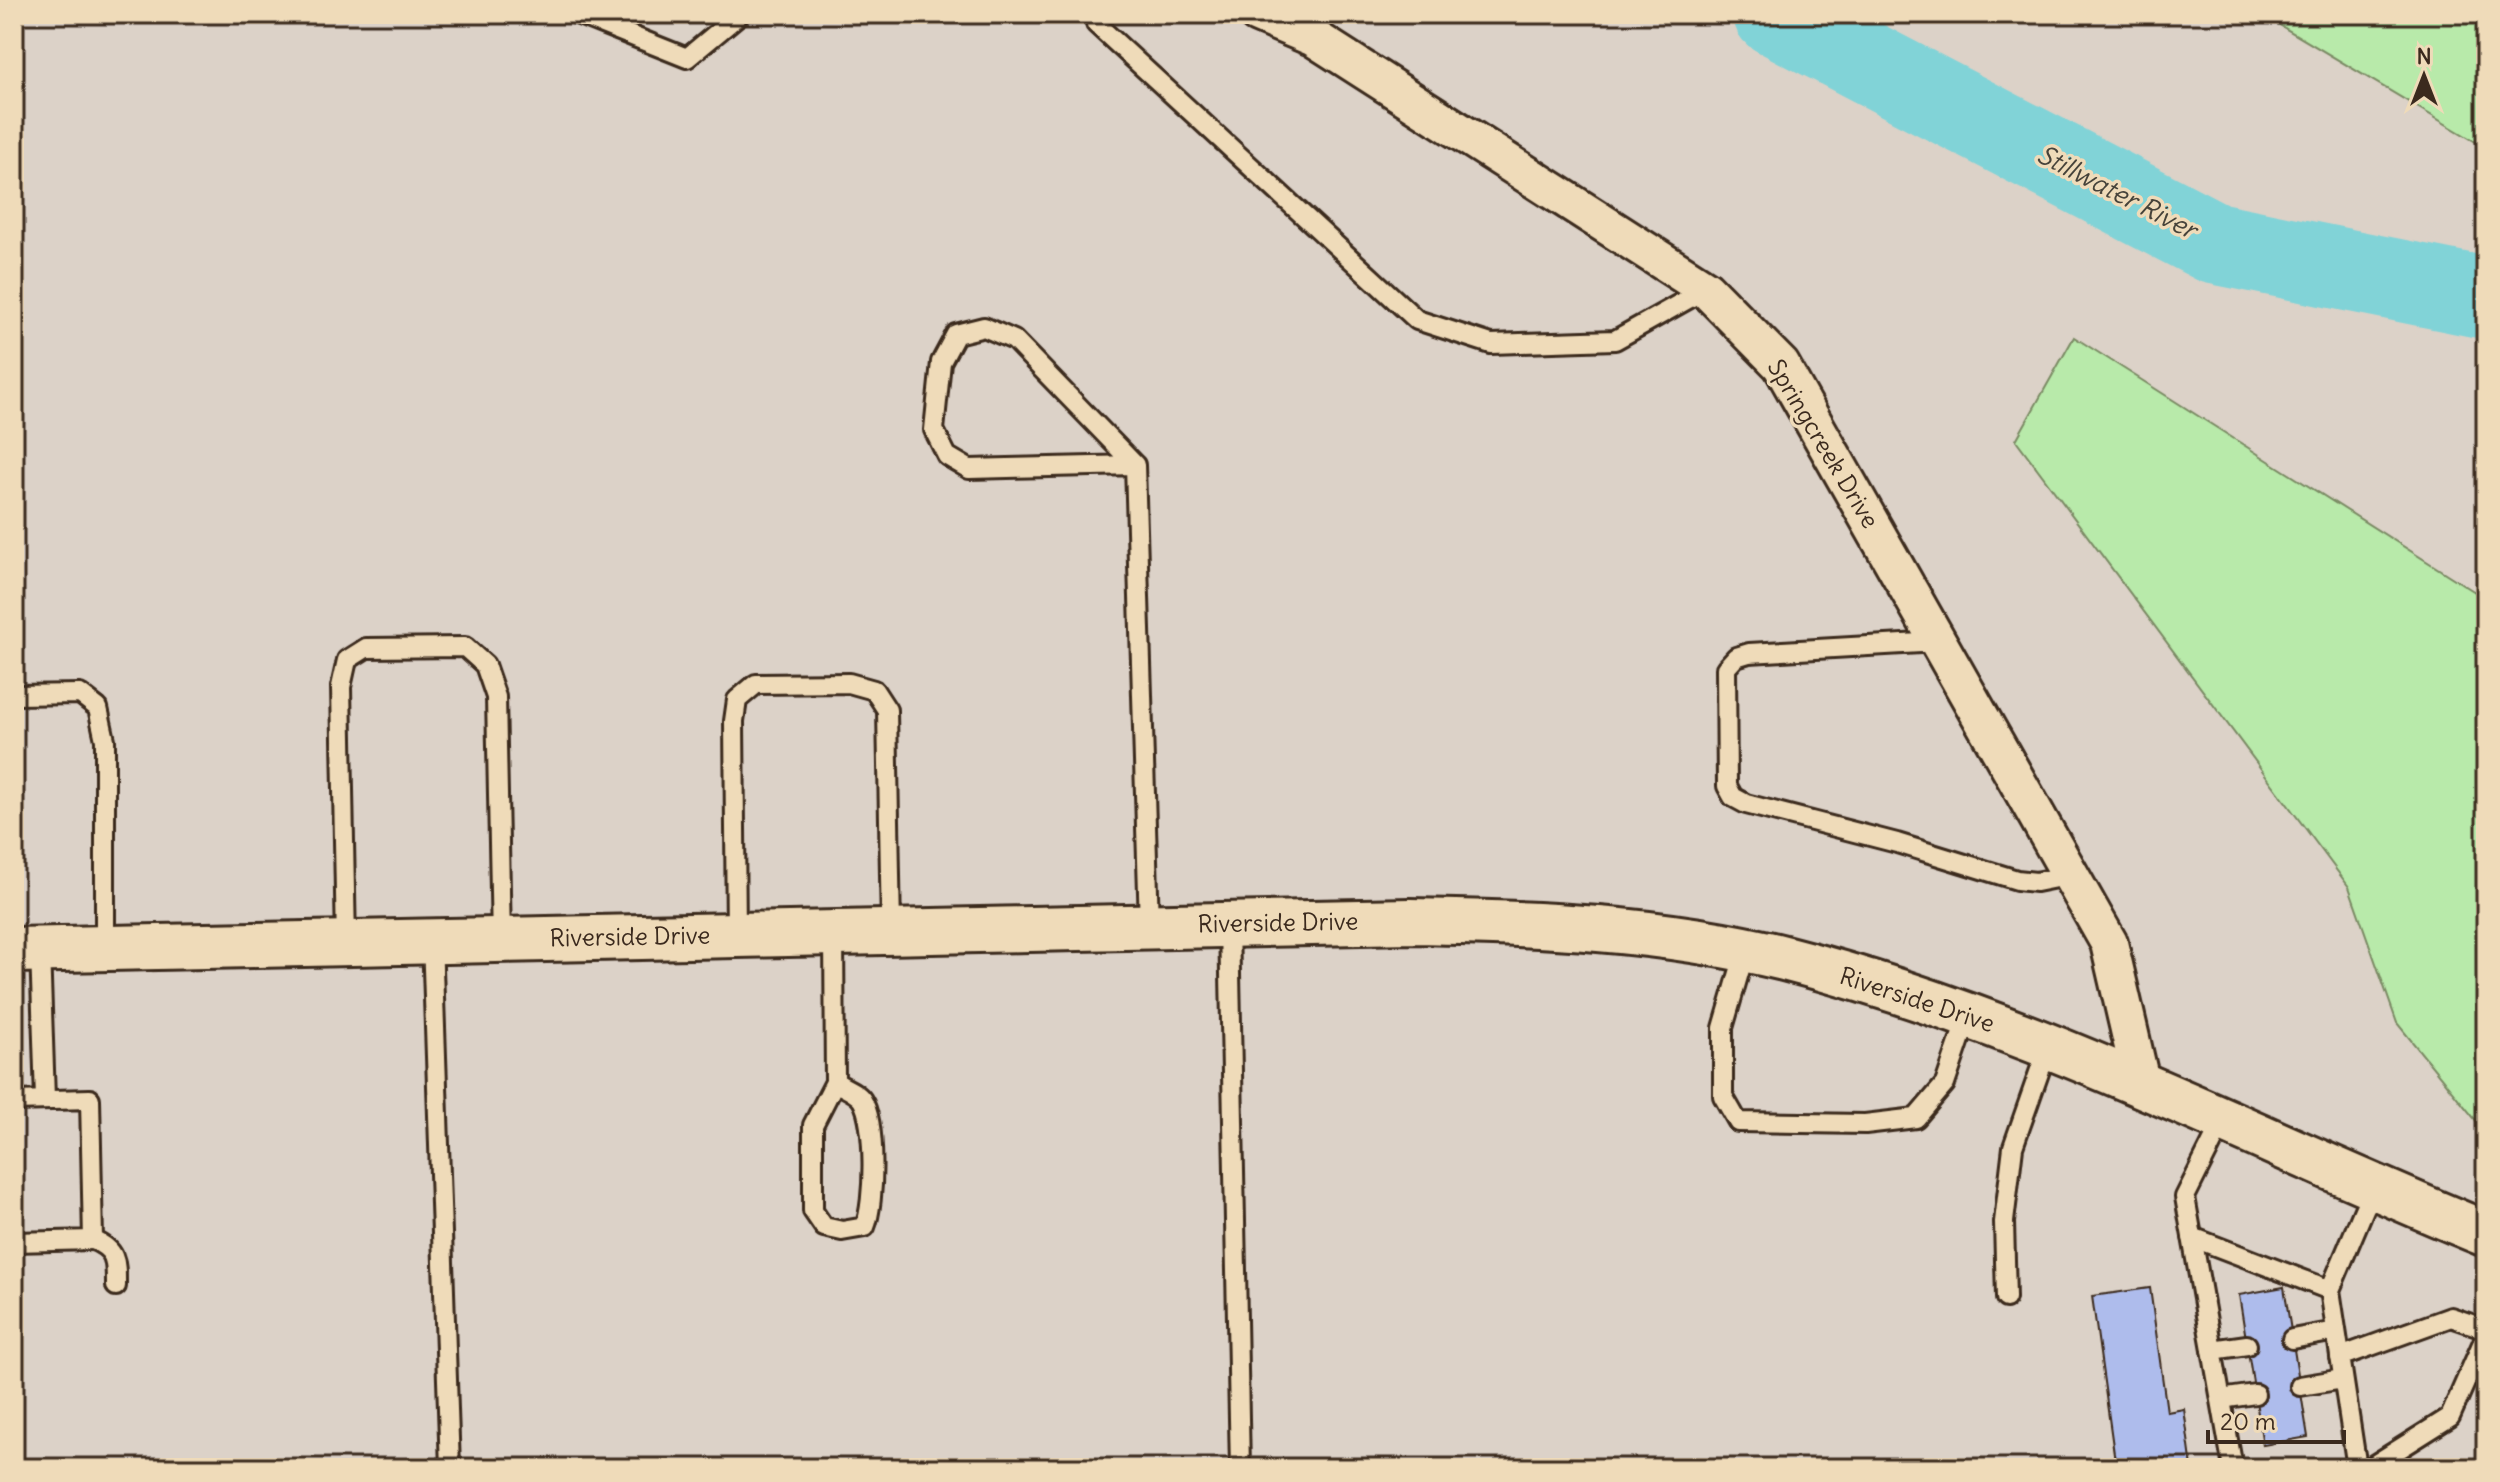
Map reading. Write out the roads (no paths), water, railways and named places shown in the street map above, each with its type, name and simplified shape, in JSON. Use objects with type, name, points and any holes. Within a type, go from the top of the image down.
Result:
[{"type":"main road","name":"Riverside Drive","points":[[27,950],[1229,924],[1517,923],[1676,939],[1780,958],[1894,989],[2049,1044],[2373,1188],[2486,1234]]},
{"type":"street","name":"Springcreek Drive","points":[[1257,14],[1314,38],[1706,289],[1781,365],[2109,943],[2142,1086]]},
{"type":"lane","points":[[577,14],[687,58],[740,14]]},
{"type":"lane","points":[[1094,14],[1096,24],[1417,320],[1491,344],[1615,340],[1706,289]]},
{"type":"lane","points":[[1135,465],[969,469],[947,456],[934,430],[941,362],[956,334],[984,327],[1014,340],[1135,465],[1149,925]]},
{"type":"lane","points":[[1938,642],[1749,653],[1736,657],[1726,668],[1727,786],[1733,797],[1746,804],[1897,843],[2017,880],[2036,882],[2071,875]]},
{"type":"lane","points":[[346,943],[341,687],[347,660],[366,648],[465,647],[485,665],[496,697],[501,940]]},
{"type":"lane","points":[[736,934],[734,721],[737,700],[756,684],[849,683],[874,690],[887,710],[891,930]]},
{"type":"lane","points":[[14,695],[80,694],[98,708],[105,740],[105,949]]},
{"type":"lane","points":[[1229,924],[1240,1468]]},
{"type":"lane","points":[[834,932],[835,1082],[813,1125],[813,1211],[824,1227],[842,1231],[865,1227],[872,1211],[869,1121],[861,1098],[835,1082]]},
{"type":"lane","points":[[432,939],[450,1468]]},
{"type":"lane","points":[[27,950],[45,1099]]},
{"type":"lane","points":[[1745,952],[1723,1028],[1723,1096],[1738,1122],[1865,1124],[1916,1118],[1945,1084],[1968,1016]]},
{"type":"lane","points":[[2006,1298],[2004,1222],[2013,1147],[2049,1044]]},
{"type":"lane","points":[[14,1101],[90,1099],[93,1240]]},
{"type":"lane","points":[[2223,1121],[2185,1197],[2233,1468]]},
{"type":"lane","points":[[2357,1468],[2330,1290],[2373,1188]]},
{"type":"lane","points":[[2192,1237],[2330,1290]]},
{"type":"lane","points":[[14,1242],[93,1240],[110,1247],[116,1257],[116,1286]]},
{"type":"lane","points":[[2340,1357],[2451,1317],[2486,1329]]},
{"type":"lane","points":[[2292,1339],[2336,1331]]},
{"type":"lane","points":[[2369,1468],[2450,1417],[2486,1335]]},
{"type":"lane","points":[[2212,1350],[2247,1345]]},
{"type":"lane","points":[[2300,1386],[2343,1379]]},
{"type":"lane","points":[[2221,1399],[2255,1394]]},
{"type":"waterway","name":"Stillwater River","points":[[1774,14],[2214,243],[2486,298]]}]
